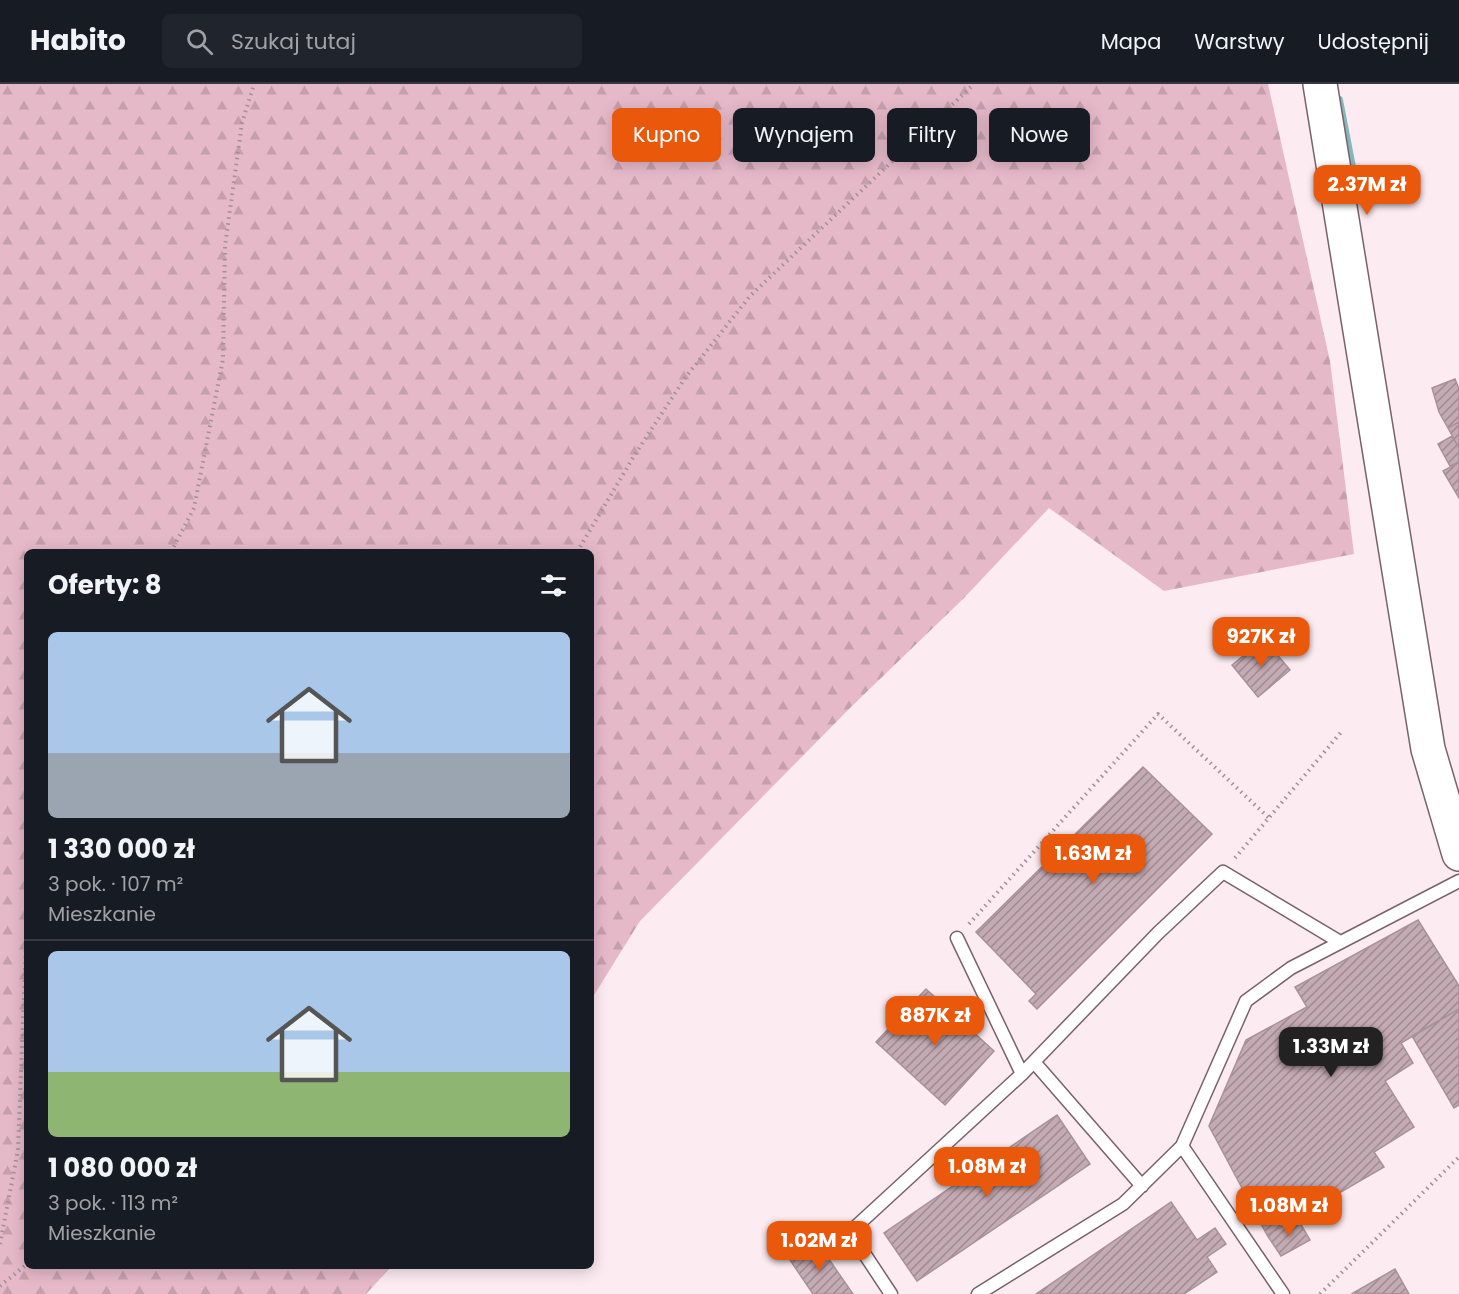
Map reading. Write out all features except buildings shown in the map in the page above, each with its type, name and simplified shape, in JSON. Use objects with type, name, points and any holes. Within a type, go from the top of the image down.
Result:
[{"type":"main road","points":[[1320,84],[1428,749],[1447,785],[1459,854]]},
{"type":"lane","points":[[891,1294],[850,1232],[1022,1074],[1158,933],[1223,872],[1340,942]]},
{"type":"lane","points":[[978,1294],[1123,1204],[1182,1146],[1246,1001],[1291,968],[1459,881]]},
{"type":"lane","points":[[957,938],[1022,1074]]},
{"type":"lane","points":[[1034,1062],[1142,1185]]},
{"type":"lane","points":[[1182,1146],[1283,1294]]},
{"type":"path","points":[[173,549],[194,508],[223,359],[225,246],[242,123],[254,84]]},
{"type":"path","points":[[579,549],[634,456],[685,378],[750,296],[974,84]]},
{"type":"path","points":[[957,938],[1158,714],[1269,818]]},
{"type":"path","points":[[1223,872],[1342,731]]},
{"type":"path","points":[[0,1244],[18,1150],[24,997]]},
{"type":"path","points":[[1320,1294],[1459,1157]]},
{"type":"path","points":[[0,1286],[24,1266]]},
{"type":"green space","points":[[0,84],[1268,84],[1330,361],[1354,554],[1164,591],[1049,508],[964,598],[851,707],[640,921],[594,995],[594,549],[24,549],[24,1269],[389,1269],[366,1294],[0,1294]]},
{"type":"waterway","points":[[1339,100],[1352,167]]}]
